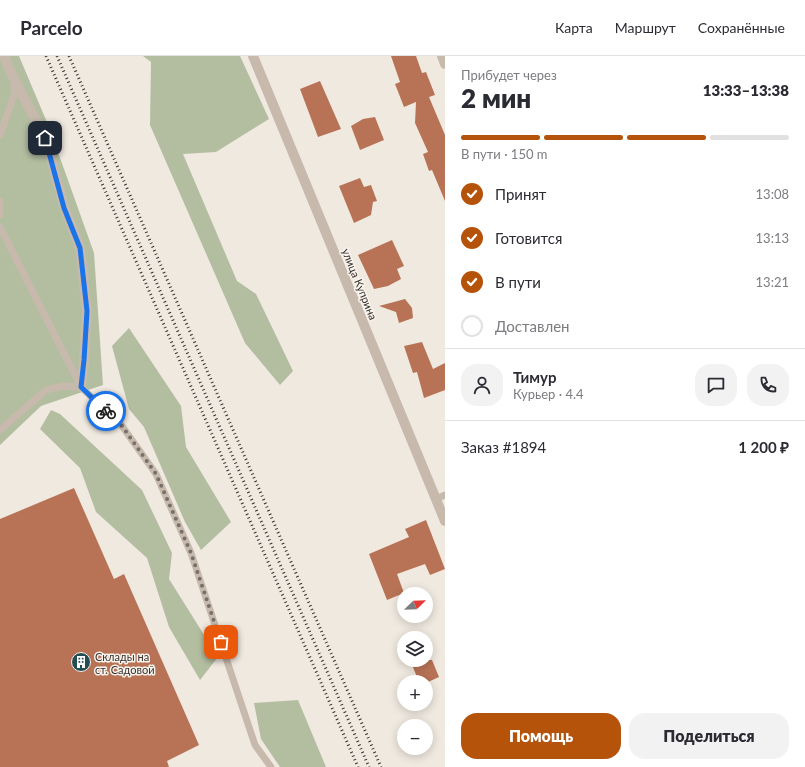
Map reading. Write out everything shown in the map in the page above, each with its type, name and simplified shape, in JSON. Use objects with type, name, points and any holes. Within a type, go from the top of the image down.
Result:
[{"type":"street","points":[[4,56],[12,76],[45,138],[64,208],[80,248],[87,311],[81,387]]},
{"type":"street","name":"улица Куприна","points":[[253,56],[440,497],[445,521]]},
{"type":"street","points":[[442,56],[445,64]]},
{"type":"lane","points":[[0,135],[15,92],[12,76]]},
{"type":"lane","points":[[0,201],[0,215]]},
{"type":"lane","points":[[0,227],[81,387],[122,426],[156,474],[191,553],[255,745],[271,767]]},
{"type":"lane","points":[[0,430],[46,390],[63,386],[81,387]]},
{"type":"green space","points":[[0,56],[19,56],[49,127],[94,253],[103,385],[41,406],[0,445]]},
{"type":"green space","points":[[143,56],[240,56],[269,119],[216,152],[183,154],[237,281],[256,294],[293,371],[280,385],[245,343],[150,125],[151,62]]},
{"type":"green space","points":[[129,328],[181,406],[186,447],[231,522],[201,550],[185,522],[144,427],[129,409],[112,346]]},
{"type":"green space","points":[[51,410],[60,414],[142,490],[172,553],[169,579],[218,657],[200,680],[169,627],[147,558],[96,512],[80,468],[40,429]]},
{"type":"green space","points":[[298,700],[326,767],[280,767],[261,739],[254,703]]},
{"type":"building","points":[[391,56],[416,56],[422,73],[426,72],[435,95],[429,97],[445,135],[445,201],[432,170],[429,171],[423,154],[428,152],[415,123],[416,102],[404,107],[395,84],[400,82]]},
{"type":"building","points":[[320,81],[341,129],[318,137],[300,89]]},
{"type":"building","points":[[375,117],[384,140],[360,150],[351,126],[363,119]]},
{"type":"building","points":[[360,178],[364,187],[371,185],[377,201],[373,202],[371,215],[354,223],[339,186]]},
{"type":"building","points":[[392,240],[404,266],[397,269],[401,279],[388,286],[374,289],[358,255]]},
{"type":"building","points":[[405,299],[412,308],[413,318],[399,323],[396,312],[379,306]]},
{"type":"building","points":[[422,342],[433,369],[445,363],[445,390],[424,398],[417,372],[413,373],[404,346]]},
{"type":"building","name":"Склады на ст. Садовой","points":[[74,488],[114,579],[124,574],[199,745],[167,761],[169,767],[0,767],[0,519]]},
{"type":"building","points":[[426,520],[445,569],[430,575],[425,564],[397,574],[402,587],[397,587],[397,596],[387,600],[369,554],[409,537],[405,529]]},
{"type":"building","points":[[433,662],[439,677],[433,680],[433,675],[416,675],[413,667],[433,667]]},
{"type":"railway","points":[[46,56],[358,767]]},
{"type":"railway","points":[[57,56],[369,767]]},
{"type":"railway","points":[[69,56],[381,767]]},
{"type":"way so far","points":[[106,411],[122,426],[156,474],[191,553],[221,642]]},
{"type":"place","name":"Склады на ст. Садовой","points":[[81,662]]},
{"type":"route","points":[[45,138],[64,208],[80,248],[87,311],[81,387],[106,411]]}]
